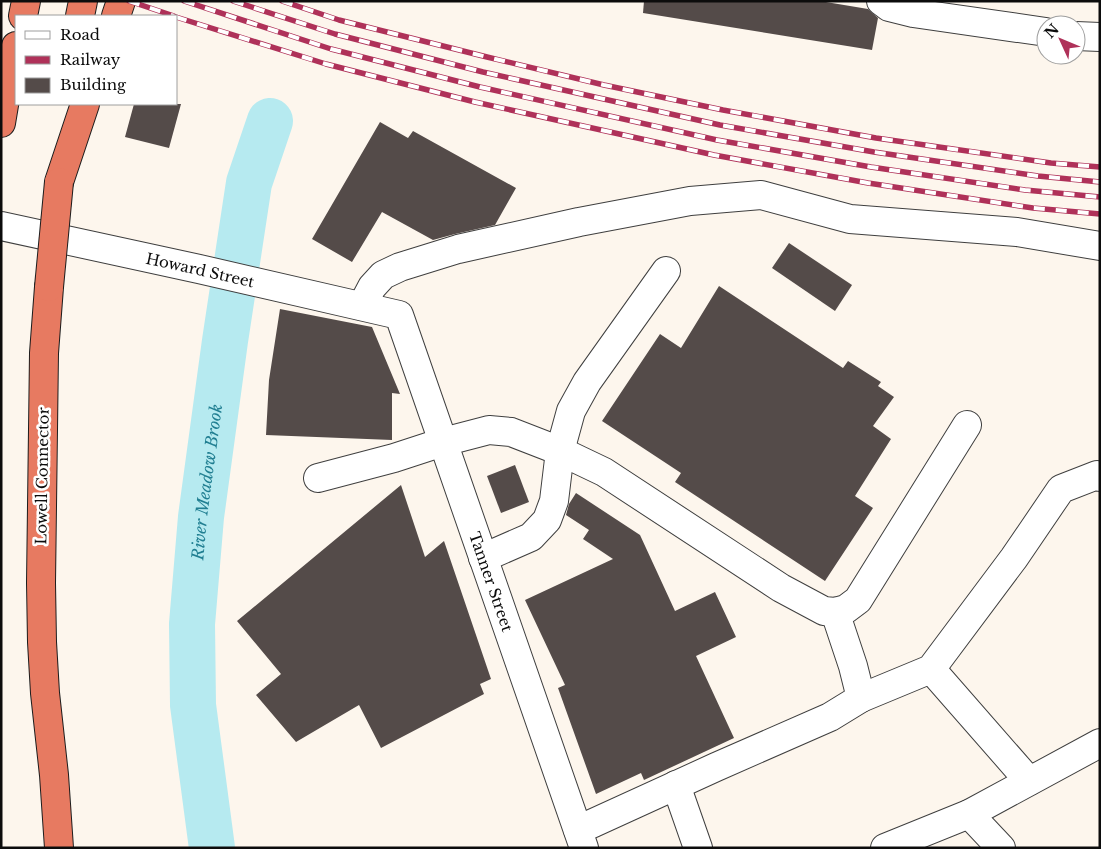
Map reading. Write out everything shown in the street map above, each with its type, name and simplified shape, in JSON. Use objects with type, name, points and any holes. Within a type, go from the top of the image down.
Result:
[{"type":"highway","points":[[80,15],[83,1]]},
{"type":"highway","points":[[116,15],[121,1]]},
{"type":"highway","points":[[1,123],[15,51]]},
{"type":"highway","name":"Lowell Connector","points":[[59,848],[54,775],[45,693],[41,583],[44,353],[58,182],[67,105]]},
{"type":"highway","points":[[58,182],[85,105]]},
{"type":"street","points":[[881,1],[890,7],[913,13],[1036,31]]},
{"type":"street","points":[[1086,36],[1100,37]]},
{"type":"street","points":[[362,306],[372,287],[383,275],[400,267],[458,249],[579,222],[690,201],[761,196],[850,219],[1017,232],[1100,246]]},
{"type":"street","name":"Howard Street","points":[[1,226],[399,315]]},
{"type":"street","points":[[483,558],[531,537],[547,520],[554,501],[560,451],[571,411],[587,382],[666,272]]},
{"type":"street","name":"Tanner Street","points":[[399,315],[581,839]]},
{"type":"street","points":[[318,478],[489,430],[511,432],[560,451],[604,472],[782,588],[824,611],[835,612],[846,609],[858,600],[967,426]]},
{"type":"street","points":[[581,839],[676,785],[830,717],[861,698],[931,669],[1014,558],[1061,489],[1097,475],[1100,477]]},
{"type":"street","points":[[835,612],[853,666],[861,698]]},
{"type":"street","points":[[931,669],[1029,781]]},
{"type":"street","points":[[885,848],[969,814],[1100,743]]},
{"type":"street","points":[[676,785],[698,848]]},
{"type":"street","points":[[969,814],[1001,848]]},
{"type":"building","points":[[644,1],[820,1],[868,9],[878,18],[872,50],[643,13]]},
{"type":"building","points":[[181,104],[169,148],[125,137],[134,105]]},
{"type":"building","points":[[380,122],[408,138],[413,131],[516,188],[495,225],[433,240],[382,212],[352,262],[312,239]]},
{"type":"building","points":[[789,243],[852,285],[835,311],[772,268]]},
{"type":"building","points":[[719,286],[843,368],[848,361],[881,382],[878,386],[894,397],[873,426],[891,439],[855,496],[873,508],[825,581],[675,482],[681,473],[602,421],[660,334],[681,348]]},
{"type":"building","points":[[280,309],[372,327],[400,394],[392,393],[392,440],[266,435],[269,380]]},
{"type":"building","points":[[515,465],[529,502],[501,513],[487,476]]},
{"type":"building","points":[[401,485],[425,557],[444,541],[491,679],[480,684],[484,694],[381,748],[359,705],[296,742],[256,695],[281,674],[237,621]]},
{"type":"building","points":[[576,493],[640,535],[675,611],[715,592],[736,637],[696,656],[734,738],[644,780],[641,773],[596,794],[558,688],[565,685],[525,600],[613,559],[583,539],[589,530],[566,515],[569,504]]},
{"type":"waterway","name":"River Meadow Brook","points":[[212,848],[193,705],[192,624],[201,517],[249,183],[270,121]]},
{"type":"railway","points":[[129,1],[171,15]]},
{"type":"railway","points":[[184,1],[331,49],[480,87],[717,140],[871,167],[1025,190],[1100,197]]},
{"type":"railway","points":[[233,1],[335,34],[483,72],[720,125],[874,152],[1038,176],[1100,182]]},
{"type":"railway","points":[[282,1],[339,20],[487,57],[604,85],[723,110],[876,138],[1051,163],[1100,167]]},
{"type":"railway","points":[[178,18],[326,64],[475,102],[714,155],[868,183],[1033,208],[1100,214]]}]
